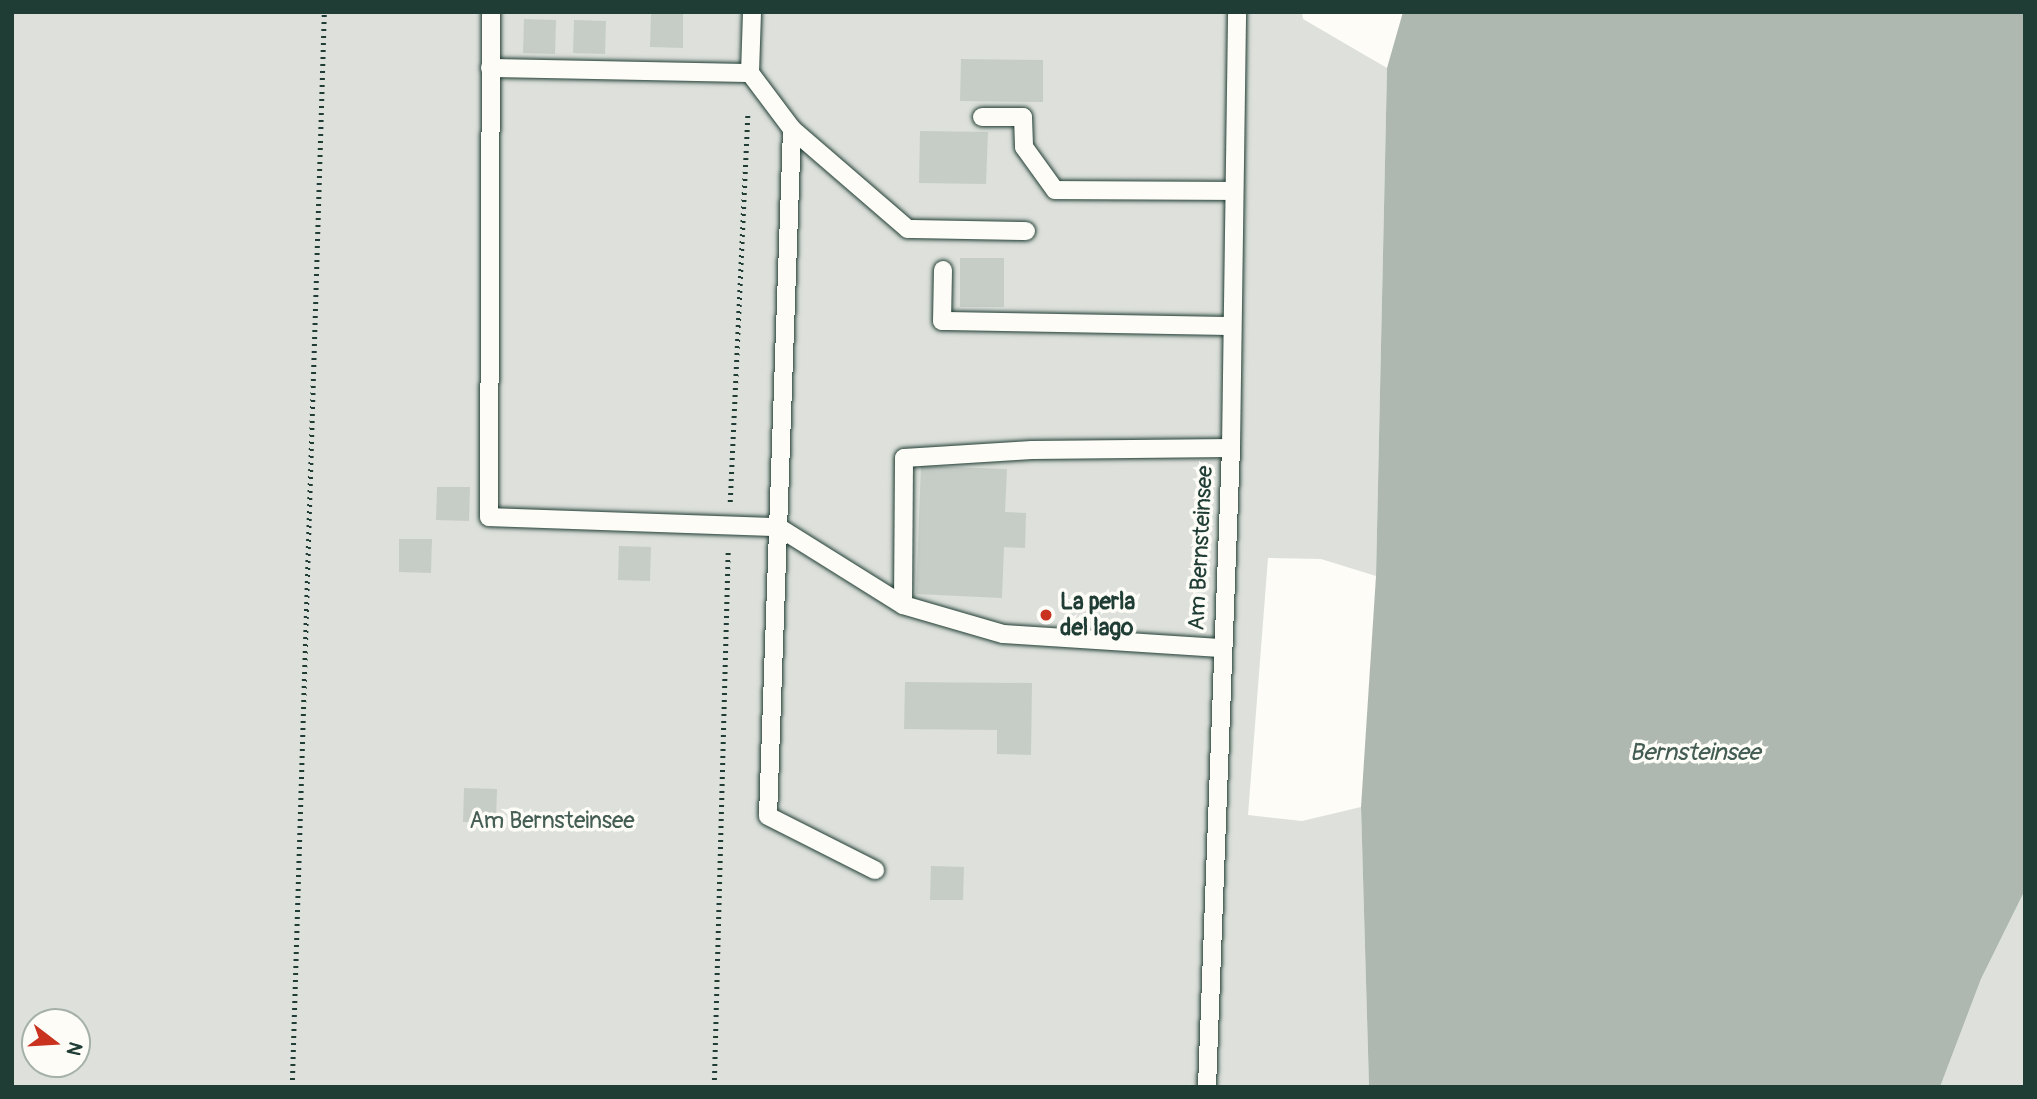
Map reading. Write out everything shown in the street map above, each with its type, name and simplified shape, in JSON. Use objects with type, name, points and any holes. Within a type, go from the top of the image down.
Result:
[{"type":"lane","points":[[491,12],[489,517],[778,527],[903,606],[1003,634],[1220,648]]},
{"type":"lane","points":[[752,12],[750,73],[793,129],[908,229],[1026,231]]},
{"type":"lane","name":"Am Bernsteinsee","points":[[1207,1087],[1220,648],[1231,448],[1237,12]]},
{"type":"lane","points":[[491,68],[750,73]]},
{"type":"lane","points":[[982,117],[1023,117],[1024,147],[1055,190],[1233,191]]},
{"type":"lane","points":[[793,129],[768,816],[875,870]]},
{"type":"lane","points":[[943,270],[942,321],[1232,326]]},
{"type":"lane","points":[[903,606],[904,458],[1032,450],[1231,448]]},
{"type":"path","points":[[292,1087],[324,12]]},
{"type":"path","points":[[714,1087],[728,525],[750,73]]},
{"type":"green space","points":[[12,12],[1302,12],[1303,19],[1387,68],[1376,576],[1321,559],[1268,558],[1248,815],[1302,821],[1361,807],[1369,1087],[12,1087]]},
{"type":"green space","points":[[2025,890],[2025,1087],[1940,1087],[1981,979]]},
{"type":"water","name":"Bernsteinsee","points":[[1403,12],[2025,12],[2025,890],[1981,979],[1940,1087],[1369,1087],[1361,807],[1376,576],[1387,68]]},
{"type":"building","points":[[651,13],[683,14],[683,48],[650,47]]},
{"type":"building","points":[[524,19],[556,20],[555,54],[523,53]]},
{"type":"building","points":[[574,20],[606,21],[605,54],[573,53]]},
{"type":"building","points":[[961,59],[1043,60],[1043,102],[960,101]]},
{"type":"building","points":[[920,131],[988,132],[986,184],[919,183]]},
{"type":"building","points":[[960,258],[1004,258],[1004,307],[960,307]]},
{"type":"building","points":[[921,466],[1007,469],[1005,512],[1026,513],[1025,548],[1004,547],[1002,598],[916,594]]},
{"type":"building","points":[[437,487],[470,487],[469,521],[436,520]]},
{"type":"building","points":[[399,539],[432,539],[431,573],[399,572]]},
{"type":"building","points":[[619,546],[651,547],[650,581],[618,580]]},
{"type":"building","points":[[905,682],[1032,683],[1031,755],[997,754],[997,730],[904,729]]},
{"type":"building","points":[[464,788],[497,789],[496,822],[463,822]]},
{"type":"building","points":[[931,866],[964,867],[963,900],[930,900]]},
{"type":"place","name":"La perla del lago","points":[[1046,615]]}]
